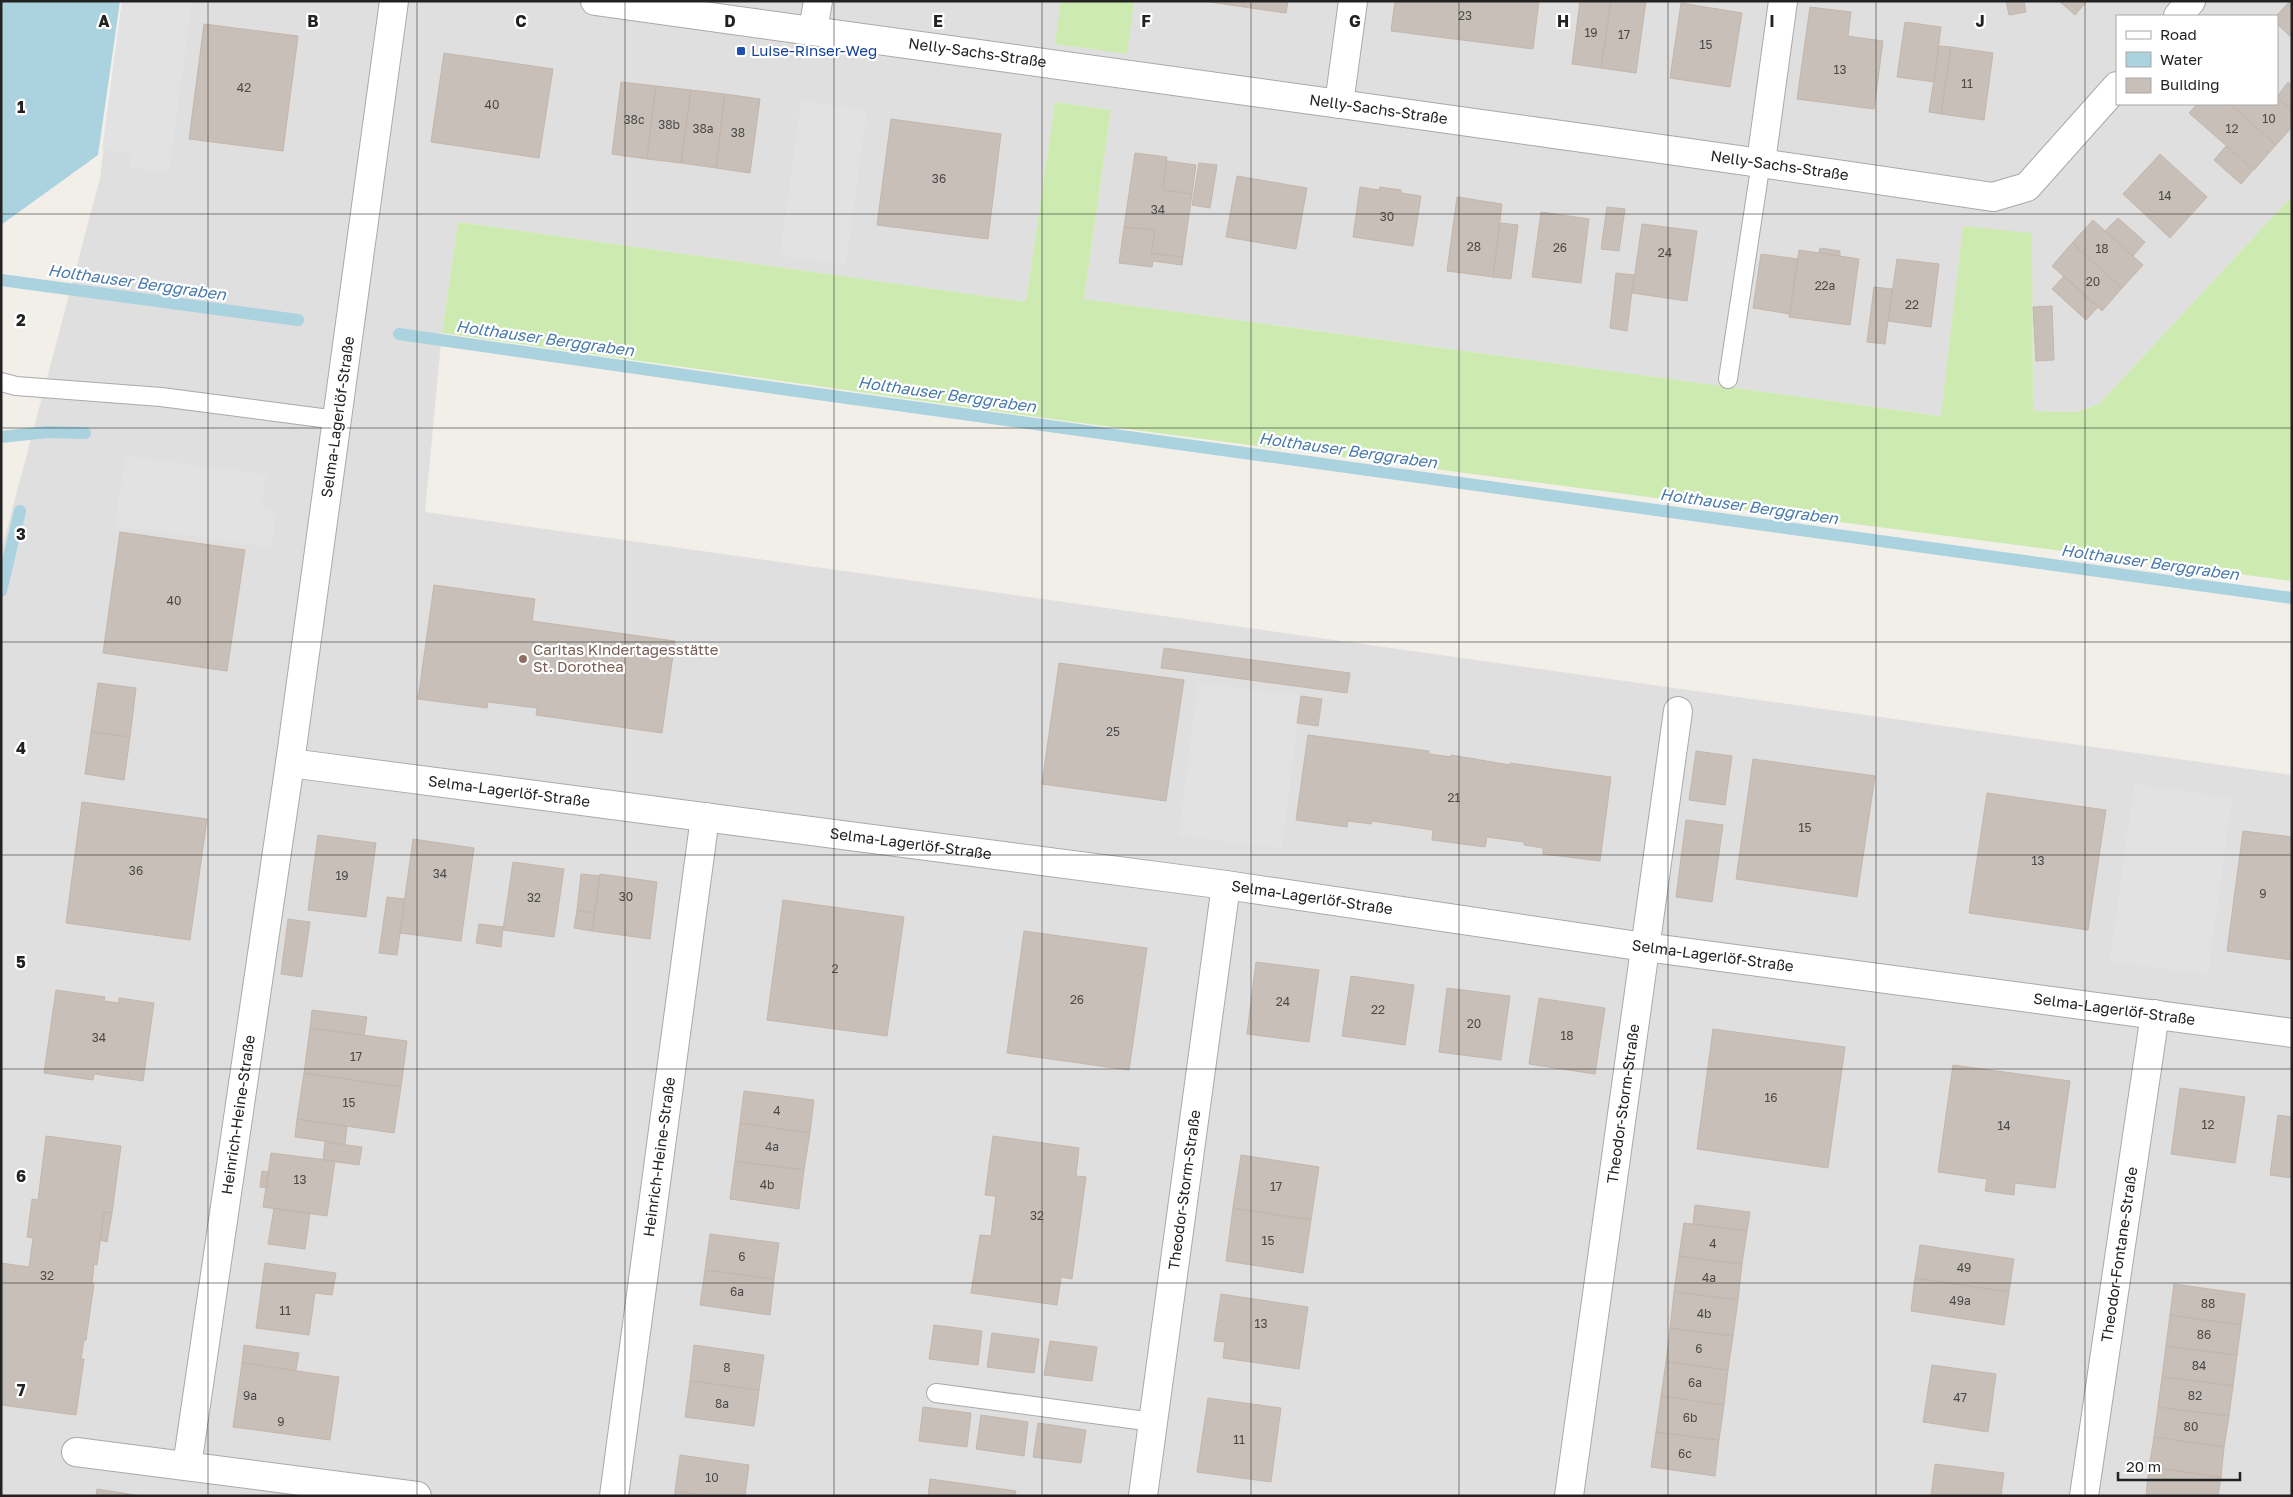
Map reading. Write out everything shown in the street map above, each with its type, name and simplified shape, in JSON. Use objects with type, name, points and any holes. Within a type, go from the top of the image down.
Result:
[{"type":"street","name":"Selma-Lagerlöf-Straße","points":[[394,1],[290,763],[1226,885],[1645,947],[2292,1033]]},
{"type":"street","name":"Nelly-Sachs-Straße","points":[[595,1],[1760,162],[1993,197],[2027,187],[2116,87]]},
{"type":"street","points":[[813,30],[818,1]]},
{"type":"street","points":[[1339,104],[1353,1]]},
{"type":"street","points":[[1760,162],[1783,1]]},
{"type":"street","points":[[2179,15],[2191,1]]},
{"type":"street","name":"Theodor-Storm-Straße","points":[[1569,1496],[1678,712]]},
{"type":"street","name":"Heinrich-Heine-Straße","points":[[187,1466],[290,763]]},
{"type":"street","name":"Heinrich-Heine-Straße","points":[[614,1496],[705,817]]},
{"type":"street","name":"Theodor-Storm-Straße","points":[[1143,1496],[1226,885]]},
{"type":"street","name":"Theodor-Fontane-Straße","points":[[2084,1496],[2155,1014]]},
{"type":"street","points":[[76,1452],[417,1496]]},
{"type":"lane","points":[[1728,379],[1760,162]]},
{"type":"lane","points":[[1,382],[16,386],[161,397],[337,420]]},
{"type":"lane","points":[[936,1393],[1154,1422]]},
{"type":"shaded area","points":[[122,1],[2292,1],[2292,196],[2099,404],[2076,412],[2033,411],[2032,234],[1963,227],[1942,416],[1084,299],[1111,110],[1055,102],[1026,302],[458,222],[442,333],[425,512],[2292,775],[2292,1496],[1,1496],[1,552],[100,178]]},
{"type":"shaded area","points":[[122,1],[192,1],[169,172],[130,167],[132,154],[102,150]]},
{"type":"shaded area","points":[[801,101],[867,110],[846,265],[780,256]]},
{"type":"shaded area","points":[[125,456],[266,474],[262,508],[277,511],[271,547],[115,526]]},
{"type":"shaded area","points":[[1198,683],[1301,696],[1282,848],[1179,835]]},
{"type":"shaded area","points":[[2134,784],[2232,798],[2208,974],[2110,961]]},
{"type":"green space","points":[[1061,1],[1134,1],[1127,54],[1055,44]]},
{"type":"green space","points":[[1055,102],[1111,110],[1084,299],[1941,416],[1963,226],[2032,233],[2033,411],[2076,412],[2099,404],[2292,196],[2292,581],[1066,421],[442,333],[458,222],[1026,302]]},
{"type":"water","points":[[1,1],[120,1],[98,155],[1,225]]},
{"type":"building","points":[[1203,1],[1244,1],[1244,7]]},
{"type":"building","points":[[1244,1],[1288,1],[1286,13],[1244,7]]},
{"type":"building","points":[[1395,1],[1539,1],[1533,49],[1391,31]]},
{"type":"building","points":[[1580,1],[1611,1],[1601,68],[1572,64]]},
{"type":"building","points":[[1611,1],[1646,1],[1636,73],[1601,68]]},
{"type":"building","points":[[2006,1],[2024,1],[2026,12],[2009,15]]},
{"type":"building","points":[[2059,1],[2087,1],[2075,15]]},
{"type":"building","points":[[2292,1],[2292,38],[2278,25],[2277,15]]},
{"type":"building","points":[[1681,3],[1742,13],[1730,87],[1670,78]]},
{"type":"building","points":[[1810,7],[1851,12],[1848,36],[1883,41],[1874,109],[1797,99]]},
{"type":"building","points":[[1905,22],[1941,27],[1934,82],[1897,77]]},
{"type":"building","points":[[204,24],[298,36],[283,151],[189,139]]},
{"type":"building","points":[[1939,46],[1951,47],[1941,114],[1929,112]]},
{"type":"building","points":[[1951,47],[1993,53],[1984,120],[1941,114]]},
{"type":"building","points":[[444,53],[553,69],[539,158],[431,142]]},
{"type":"building","points":[[621,82],[656,86],[647,159],[612,154]]},
{"type":"building","points":[[2288,82],[2292,86],[2292,111],[2278,98]]},
{"type":"building","points":[[656,86],[691,90],[681,163],[647,159]]},
{"type":"building","points":[[691,90],[725,94],[716,168],[681,163]]},
{"type":"building","points":[[725,94],[760,99],[750,173],[716,168]]},
{"type":"building","points":[[2278,98],[2292,111],[2292,127],[2276,145],[2231,105],[2278,105]]},
{"type":"building","points":[[2196,105],[2231,105],[2276,145],[2254,170],[2189,113]]},
{"type":"building","points":[[891,119],[1001,134],[988,239],[877,225]]},
{"type":"building","points":[[2226,146],[2253,170],[2241,184],[2214,160]]},
{"type":"building","points":[[1135,153],[1167,157],[1163,190],[1192,194],[1183,257],[1151,253],[1155,230],[1124,227]]},
{"type":"building","points":[[2160,154],[2207,197],[2170,238],[2123,194]]},
{"type":"building","points":[[1167,161],[1196,165],[1192,194],[1163,190]]},
{"type":"building","points":[[1199,163],[1217,165],[1210,208],[1192,205]]},
{"type":"building","points":[[1237,176],[1307,188],[1296,249],[1226,237]]},
{"type":"building","points":[[1360,187],[1379,190],[1380,187],[1401,190],[1401,193],[1421,196],[1413,246],[1353,237]]},
{"type":"building","points":[[1457,197],[1502,204],[1493,277],[1447,271]]},
{"type":"building","points":[[1607,207],[1625,209],[1619,251],[1601,249]]},
{"type":"building","points":[[1541,212],[1589,219],[1581,283],[1532,277]]},
{"type":"building","points":[[2118,218],[2145,242],[2133,256],[2105,231]]},
{"type":"building","points":[[2093,220],[2143,265],[2122,288],[2072,243]]},
{"type":"building","points":[[1500,223],[1518,225],[1511,279],[1493,277]]},
{"type":"building","points":[[1642,224],[1697,231],[1687,301],[1632,293]]},
{"type":"building","points":[[1124,227],[1155,230],[1151,253],[1183,257],[1182,265],[1153,261],[1152,267],[1119,263]]},
{"type":"building","points":[[2072,243],[2122,288],[2102,311],[2052,266]]},
{"type":"building","points":[[1820,248],[1840,251],[1840,256],[1819,253]]},
{"type":"building","points":[[1799,250],[1859,259],[1850,325],[1789,317]]},
{"type":"building","points":[[1761,254],[1798,259],[1790,314],[1753,308]]},
{"type":"building","points":[[1897,259],[1939,264],[1931,327],[1888,321]]},
{"type":"building","points":[[1616,273],[1634,275],[1627,331],[1610,328]]},
{"type":"building","points":[[2064,276],[2098,307],[2086,320],[2052,289]]},
{"type":"building","points":[[1874,287],[1892,289],[1885,344],[1867,342]]},
{"type":"building","points":[[2052,306],[2054,360],[2036,361],[2033,307]]},
{"type":"building","points":[[120,532],[245,550],[227,671],[103,653]]},
{"type":"building","points":[[434,585],[535,599],[532,621],[675,641],[662,733],[536,715],[537,708],[488,702],[487,708],[418,699]]},
{"type":"building","points":[[1164,648],[1350,673],[1347,693],[1161,668]]},
{"type":"building","points":[[1059,663],[1184,680],[1166,801],[1042,784]]},
{"type":"building","points":[[98,683],[136,688],[130,737],[91,732]]},
{"type":"building","points":[[1301,696],[1322,699],[1318,726],[1297,723]]},
{"type":"building","points":[[91,732],[130,737],[124,780],[85,774]]},
{"type":"building","points":[[1308,735],[1429,751],[1429,754],[1451,757],[1451,755],[1510,765],[1510,763],[1611,777],[1600,861],[1543,854],[1543,848],[1524,845],[1524,842],[1487,837],[1485,847],[1432,840],[1433,830],[1372,821],[1371,824],[1348,821],[1347,827],[1296,820]]},
{"type":"building","points":[[1696,751],[1732,756],[1725,805],[1689,800]]},
{"type":"building","points":[[1753,759],[1875,776],[1857,897],[1736,879]]},
{"type":"building","points":[[1987,793],[2106,810],[2088,930],[1969,913]]},
{"type":"building","points":[[82,802],[207,819],[190,940],[66,923]]},
{"type":"building","points":[[1686,820],[1723,825],[1712,902],[1676,897]]},
{"type":"building","points":[[2243,831],[2292,837],[2292,960],[2227,951]]},
{"type":"building","points":[[318,835],[376,843],[366,917],[308,910]]},
{"type":"building","points":[[413,839],[474,848],[461,941],[400,933]]},
{"type":"building","points":[[513,862],[564,869],[554,937],[503,930]]},
{"type":"building","points":[[581,874],[600,876],[595,913],[577,910]]},
{"type":"building","points":[[600,874],[657,882],[650,939],[592,931]]},
{"type":"building","points":[[387,897],[405,899],[397,955],[379,953]]},
{"type":"building","points":[[783,900],[904,917],[887,1036],[767,1020]]},
{"type":"building","points":[[577,910],[595,913],[592,931],[574,928]]},
{"type":"building","points":[[288,919],[310,922],[302,977],[281,974]]},
{"type":"building","points":[[479,924],[503,927],[501,947],[476,943]]},
{"type":"building","points":[[1024,931],[1147,948],[1129,1070],[1007,1053]]},
{"type":"building","points":[[1256,962],[1319,970],[1309,1042],[1247,1034]]},
{"type":"building","points":[[1351,976],[1414,985],[1405,1045],[1342,1036]]},
{"type":"building","points":[[1447,988],[1510,996],[1501,1060],[1439,1052]]},
{"type":"building","points":[[56,990],[105,997],[104,1001],[119,1003],[119,998],[154,1003],[143,1081],[94,1074],[93,1080],[44,1073]]},
{"type":"building","points":[[1539,998],[1605,1008],[1595,1074],[1529,1064]]},
{"type":"building","points":[[312,1010],[367,1017],[364,1035],[310,1028]]},
{"type":"building","points":[[310,1028],[407,1041],[401,1087],[304,1073]]},
{"type":"building","points":[[1713,1029],[1845,1047],[1828,1168],[1697,1149]]},
{"type":"building","points":[[1953,1065],[2070,1081],[2055,1188],[2015,1183],[2014,1195],[1985,1191],[1987,1179],[1938,1172]]},
{"type":"building","points":[[304,1073],[401,1087],[394,1133],[297,1119]]},
{"type":"building","points":[[2180,1088],[2245,1097],[2235,1163],[2171,1154]]},
{"type":"building","points":[[744,1091],[814,1100],[810,1133],[740,1123]]},
{"type":"building","points":[[2278,1115],[2292,1117],[2292,1178],[2270,1175]]},
{"type":"building","points":[[297,1119],[347,1126],[345,1144],[295,1137]]},
{"type":"building","points":[[740,1123],[810,1133],[804,1170],[735,1161]]},
{"type":"building","points":[[46,1136],[121,1146],[112,1213],[104,1212],[97,1265],[94,1264],[92,1284],[94,1284],[86,1340],[84,1340],[81,1359],[84,1359],[76,1415],[1,1405],[1,1263],[29,1267],[33,1238],[27,1237],[32,1199],[38,1200]]},
{"type":"building","points":[[993,1136],[1079,1148],[1076,1176],[1086,1177],[1072,1279],[1061,1277],[1057,1305],[971,1293],[980,1235],[991,1236],[996,1196],[985,1195]]},
{"type":"building","points":[[325,1142],[362,1147],[359,1165],[323,1160]]},
{"type":"building","points":[[271,1153],[335,1161],[327,1216],[263,1207]]},
{"type":"building","points":[[1241,1155],[1319,1167],[1311,1220],[1233,1208]]},
{"type":"building","points":[[735,1161],[804,1170],[799,1209],[730,1199]]},
{"type":"building","points":[[262,1171],[269,1172],[267,1188],[260,1187]]},
{"type":"building","points":[[1695,1205],[1750,1212],[1747,1231],[1693,1224]]},
{"type":"building","points":[[274,1208],[310,1213],[305,1249],[268,1244]]},
{"type":"building","points":[[1233,1208],[1311,1220],[1303,1273],[1226,1261]]},
{"type":"building","points":[[104,1212],[112,1213],[107,1242],[100,1240]]},
{"type":"building","points":[[1684,1223],[1747,1231],[1742,1264],[1679,1256]]},
{"type":"building","points":[[710,1234],[779,1243],[774,1279],[705,1270]]},
{"type":"building","points":[[1920,1245],[2014,1259],[2009,1292],[1915,1278]]},
{"type":"building","points":[[1679,1256],[1742,1264],[1738,1300],[1674,1292]]},
{"type":"building","points":[[265,1263],[336,1273],[332,1295],[315,1293],[309,1335],[256,1328]]},
{"type":"building","points":[[705,1270],[774,1279],[770,1315],[700,1305]]},
{"type":"building","points":[[1915,1278],[2009,1292],[2004,1325],[1911,1311]]},
{"type":"building","points":[[2174,1284],[2245,1294],[2241,1325],[2170,1315]]},
{"type":"building","points":[[1674,1292],[1738,1300],[1733,1336],[1670,1328]]},
{"type":"building","points":[[1221,1294],[1308,1307],[1299,1369],[1223,1358],[1225,1342],[1214,1341]]},
{"type":"building","points":[[2170,1315],[2241,1325],[2237,1355],[2166,1346]]},
{"type":"building","points":[[934,1325],[982,1331],[978,1365],[929,1359]]},
{"type":"building","points":[[1670,1328],[1733,1336],[1728,1370],[1666,1362]]},
{"type":"building","points":[[992,1333],[1039,1339],[1034,1373],[987,1367]]},
{"type":"building","points":[[1050,1341],[1097,1347],[1092,1381],[1044,1375]]},
{"type":"building","points":[[244,1345],[299,1353],[296,1370],[242,1363]]},
{"type":"building","points":[[694,1345],[764,1355],[759,1390],[690,1381]]},
{"type":"building","points":[[2166,1346],[2237,1355],[2233,1386],[2162,1377]]},
{"type":"building","points":[[1666,1362],[1728,1370],[1724,1405],[1661,1396]]},
{"type":"building","points":[[242,1363],[339,1377],[330,1440],[233,1427]]},
{"type":"building","points":[[1932,1365],[1996,1374],[1988,1432],[1923,1422]]},
{"type":"building","points":[[2162,1377],[2233,1386],[2229,1416],[2158,1407]]},
{"type":"building","points":[[690,1381],[759,1390],[754,1426],[685,1417]]},
{"type":"building","points":[[1661,1396],[1724,1405],[1719,1440],[1656,1432]]},
{"type":"building","points":[[1208,1398],[1281,1408],[1271,1482],[1197,1472]]},
{"type":"building","points":[[923,1407],[971,1413],[967,1447],[919,1441]]},
{"type":"building","points":[[2158,1407],[2229,1416],[2224,1447],[2154,1437]]},
{"type":"building","points":[[981,1415],[1028,1422],[1024,1456],[976,1449]]},
{"type":"building","points":[[1038,1423],[1086,1430],[1081,1463],[1033,1457]]},
{"type":"building","points":[[1656,1432],[1719,1440],[1715,1476],[1651,1467]]},
{"type":"building","points":[[2154,1437],[2224,1447],[2221,1477],[2149,1467]]},
{"type":"building","points":[[680,1455],[749,1465],[745,1496],[708,1496],[675,1491]]},
{"type":"building","points":[[1935,1464],[2004,1473],[2001,1496],[1931,1496]]},
{"type":"building","points":[[2149,1467],[2221,1477],[2218,1496],[2146,1496]]},
{"type":"building","points":[[930,1479],[1016,1491],[1015,1496],[928,1496]]},
{"type":"building","points":[[97,1489],[142,1496],[96,1496]]},
{"type":"building","points":[[675,1491],[708,1496],[675,1496]]},
{"type":"waterway","name":"Holthauser Berggraben","points":[[1,280],[298,320]]},
{"type":"waterway","name":"Holthauser Berggraben","points":[[399,334],[782,389],[2292,598]]},
{"type":"waterway","points":[[1,437],[47,432],[85,433]]},
{"type":"waterway","points":[[1,591],[20,511]]},
{"type":"place","name":"Luise-Rinser-Weg","points":[[741,51]]},
{"type":"place","name":"Caritas Kindertagesstätte St. Dorothea","points":[[523,659]]}]
